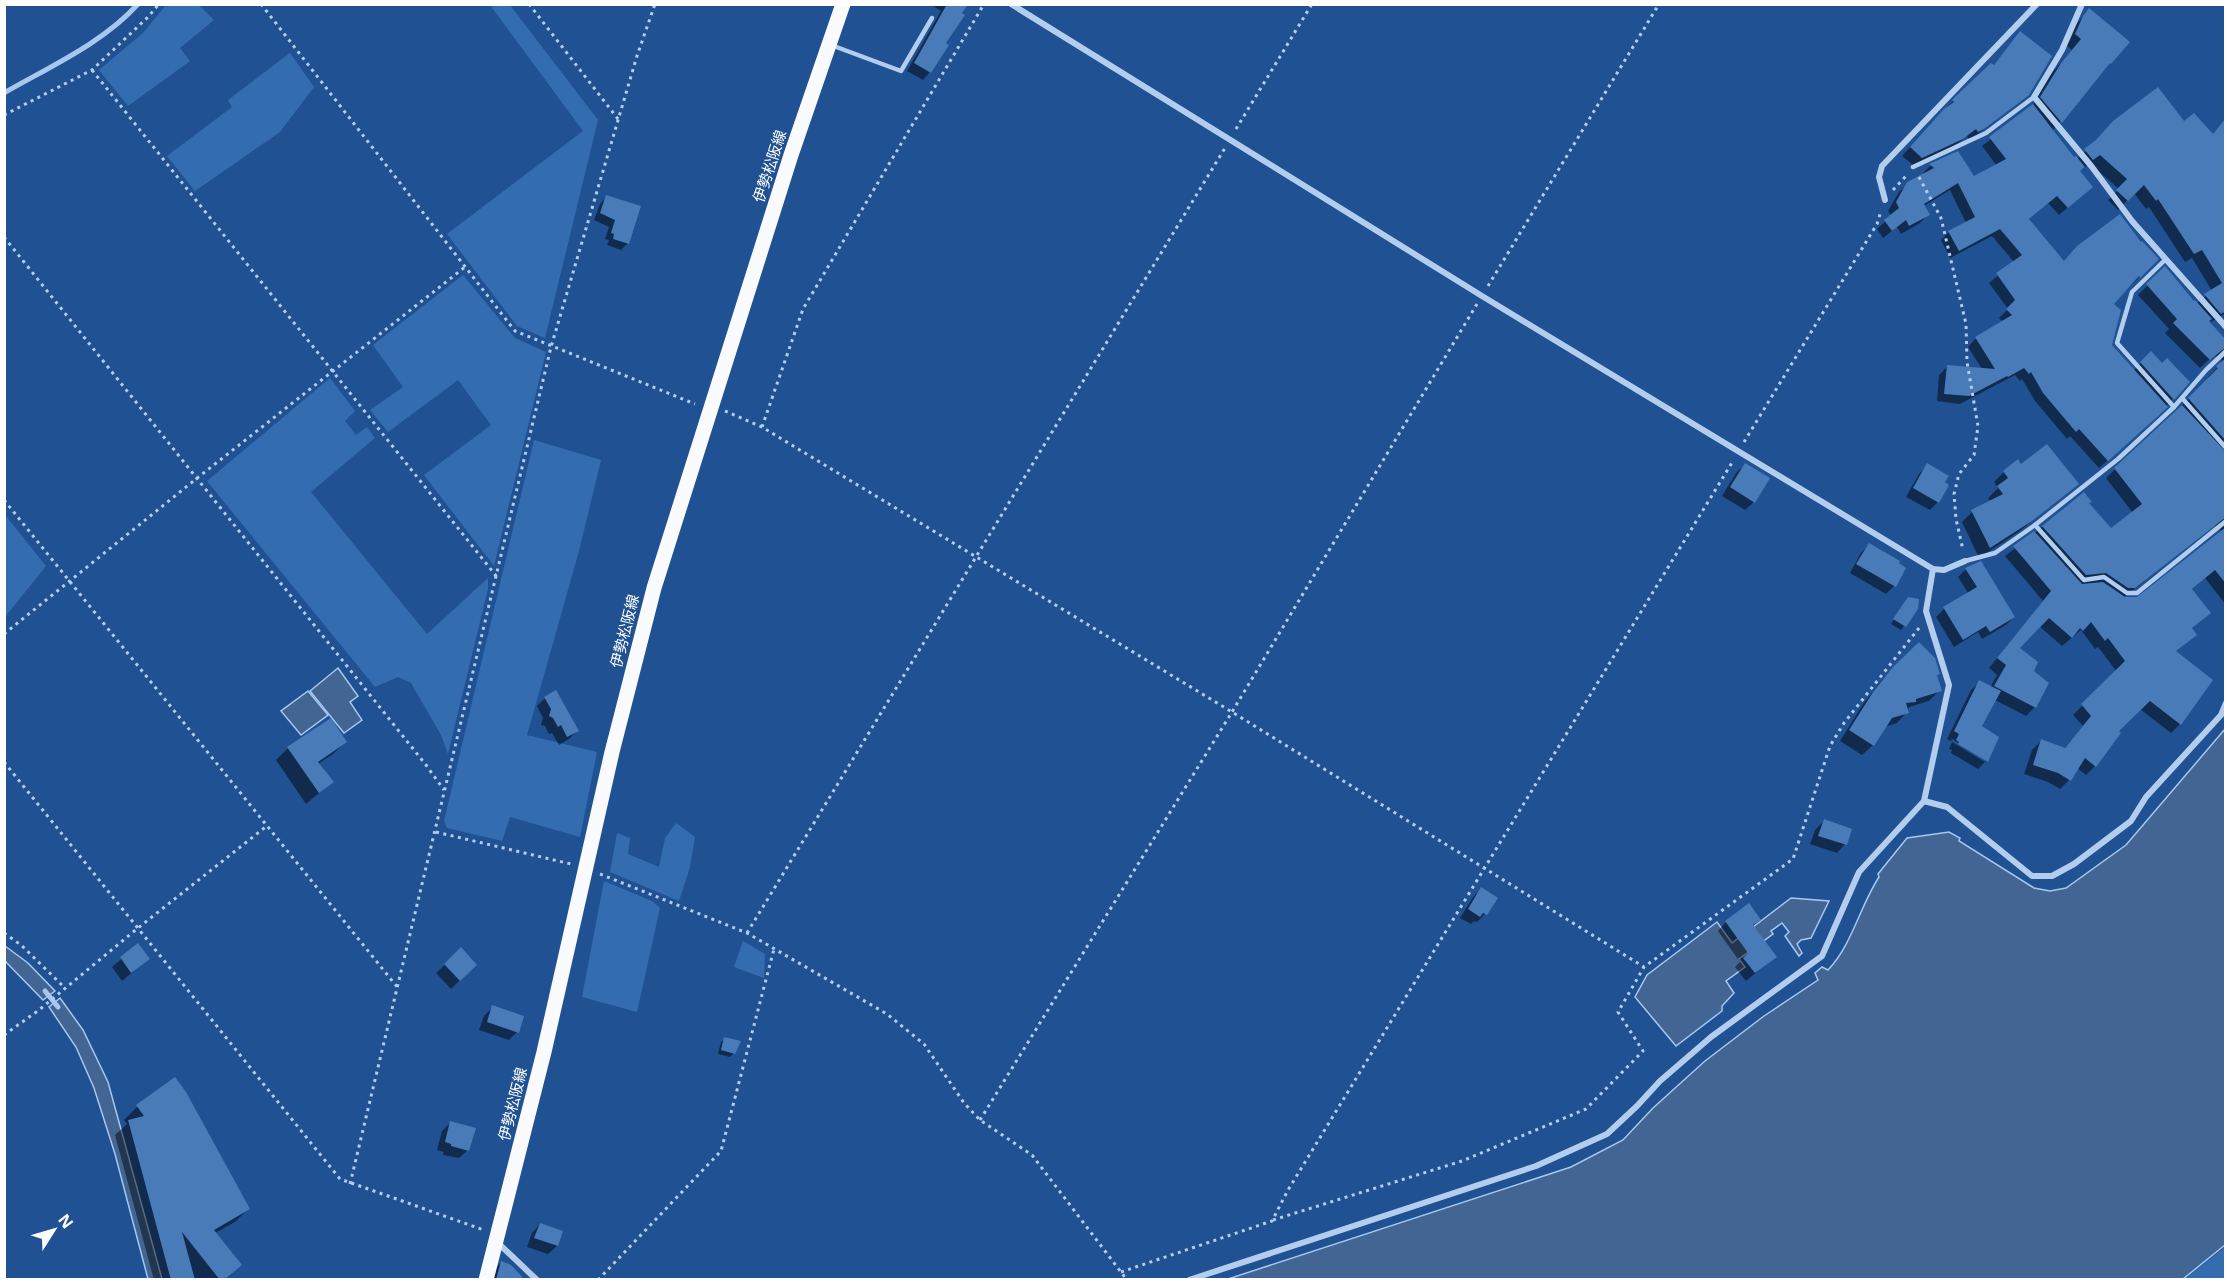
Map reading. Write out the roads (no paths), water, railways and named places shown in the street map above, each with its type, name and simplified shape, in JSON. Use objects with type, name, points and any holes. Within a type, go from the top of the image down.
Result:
[{"type":"main road","name":"伊勢松阪線","points":[[486,1280],[544,1052],[612,752],[654,588],[710,406],[843,4]]},
{"type":"street","points":[[1011,4],[1482,296],[1933,569],[1944,570],[1965,561]]},
{"type":"street","points":[[1885,200],[1879,177],[1882,166],[2037,4]]},
{"type":"street","points":[[2082,4],[2062,50],[2034,97],[2132,221],[2226,327]]},
{"type":"street","points":[[1189,1280],[1536,1166],[1607,1134],[1660,1081],[1711,1037],[1822,956],[1859,872],[1924,801],[1949,685],[1926,611],[1933,569]]},
{"type":"street","points":[[1924,801],[1947,807],[2032,876],[2052,876],[2074,864],[2131,821],[2146,797],[2220,715],[2226,703]]},
{"type":"street","points":[[496,1240],[537,1280]]},
{"type":"lane","points":[[829,44],[901,71],[932,18]]},
{"type":"lane","points":[[1913,167],[1986,133],[2034,97]]},
{"type":"lane","points":[[2166,259],[2132,292],[2117,343],[2174,407]]},
{"type":"lane","points":[[1965,561],[1995,553],[2035,525],[2118,459],[2174,407],[2226,351]]},
{"type":"lane","points":[[2181,398],[2226,448]]},
{"type":"lane","points":[[2035,525],[2084,580],[2104,577],[2127,593],[2137,593],[2226,521]]},
{"type":"waterway","points":[[4,93],[57,64],[109,31],[138,4]]},
{"type":"waterway","points":[[45,991],[58,1007]]}]
